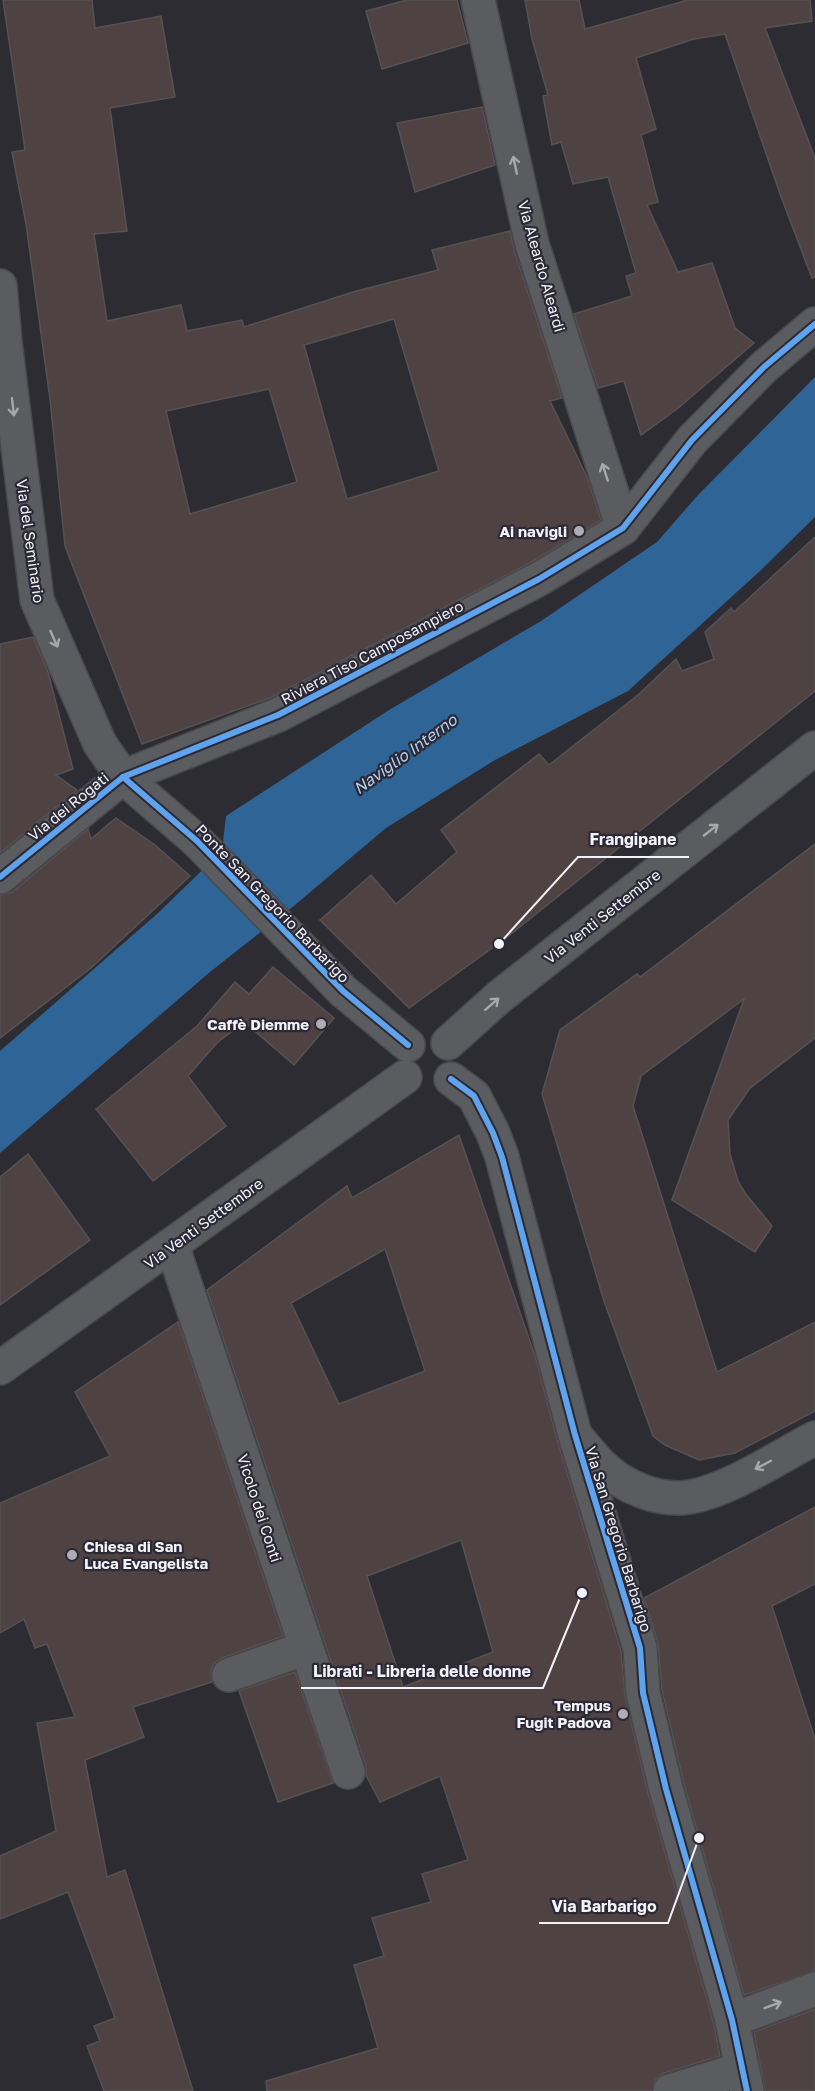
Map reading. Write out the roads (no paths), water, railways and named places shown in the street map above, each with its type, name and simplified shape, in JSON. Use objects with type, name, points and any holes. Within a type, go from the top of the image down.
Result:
[{"type":"street","name":"Via Aleardo Aleardi","points":[[478,0],[532,244],[623,528]]},
{"type":"street","name":"Via del Seminario","points":[[0,286],[4,342],[37,600],[100,744],[123,777]]},
{"type":"street","points":[[623,528],[692,440],[764,367],[815,324]]},
{"type":"street","name":"Riviera Tiso Camposampiero","points":[[123,777],[278,715],[539,579],[623,528]]},
{"type":"street","name":"Via Venti Settembre","points":[[0,1368],[172,1245],[406,1061],[414,1039],[432,1035],[448,1042],[499,998],[815,748]]},
{"type":"street","name":"Ponte San Gregorio Barbarigo","points":[[123,777],[212,855],[406,1061]]},
{"type":"street","name":"Via dei Rogati","points":[[0,877],[123,777]]},
{"type":"street","points":[[406,1061],[411,1084],[427,1090],[445,1086],[451,1079],[456,1065],[456,1057],[448,1042]]},
{"type":"street","name":"Via San Gregorio Barbarigo","points":[[451,1079],[474,1096],[493,1133],[502,1157],[575,1435],[640,1648],[643,1693],[666,1789],[732,2020],[744,2080]]},
{"type":"street","name":"Vicolo dei Conti","points":[[172,1245],[348,1772]]},
{"type":"street","points":[[575,1435],[602,1466],[629,1486],[658,1496],[688,1497],[721,1488],[815,1438]]},
{"type":"street","points":[[229,1676],[306,1648]]},
{"type":"street","points":[[732,2020],[815,1989]]},
{"type":"street","points":[[670,2091],[744,2080]]},
{"type":"water","name":"Naviglio Interno","points":[[815,377],[815,517],[760,571],[628,691],[495,760],[386,828],[295,905],[210,972],[0,1153],[0,1051],[158,913],[222,851],[226,816],[389,710],[541,621],[657,542],[698,495]]},
{"type":"place","name":"Ai navigli","points":[[579,531]]},
{"type":"place","name":"Frangipane","points":[[499,944]]},
{"type":"place","name":"Caffè Diemme","points":[[321,1024]]},
{"type":"place","name":"Chiesa di San Luca Evangelista","points":[[72,1555]]},
{"type":"place","name":"Librati - Libreria delle donne","points":[[582,1593]]},
{"type":"place","name":"Tempus Fugit Padova","points":[[623,1714]]},
{"type":"place","name":"Via Barbarigo","points":[[699,1838]]}]
